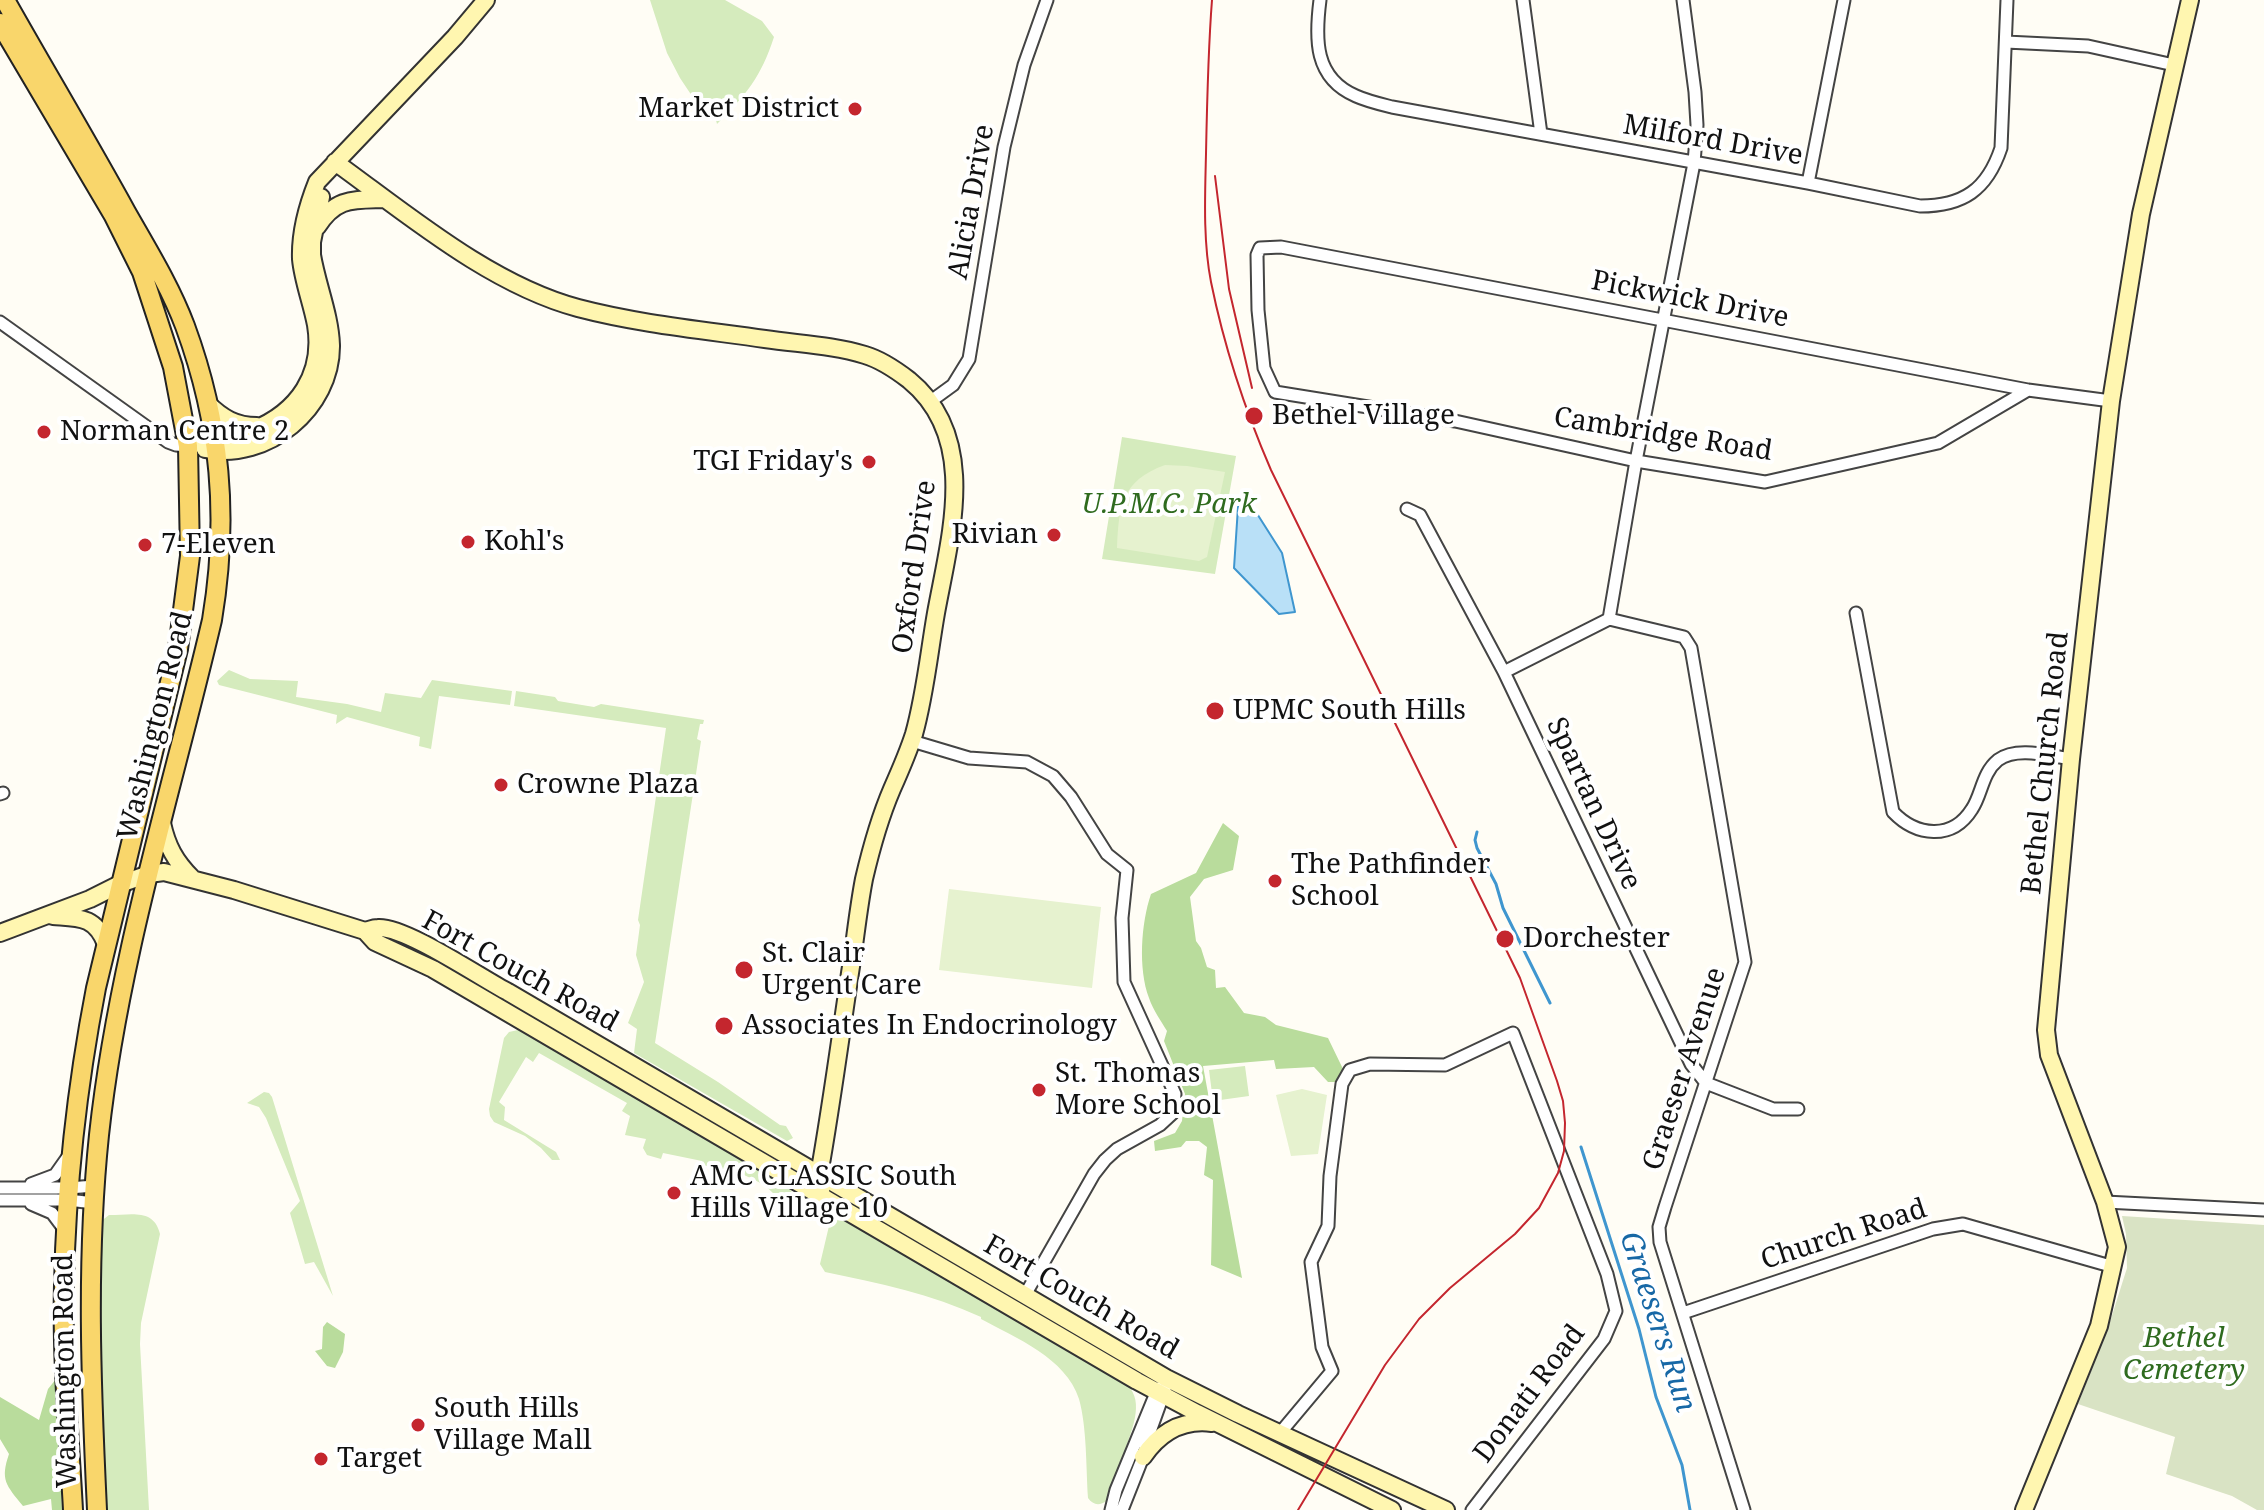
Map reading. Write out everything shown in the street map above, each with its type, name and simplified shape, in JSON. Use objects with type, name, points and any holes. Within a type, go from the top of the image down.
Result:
[{"type":"main road","name":"Washington Road","points":[[5,0],[170,292],[184,324],[216,445],[222,505],[219,578],[212,620],[149,874],[114,1036],[99,1133],[90,1324],[97,1510]]},
{"type":"main road","name":"Washington Road","points":[[0,23],[114,216],[142,272],[173,367],[188,446],[190,556],[182,621],[171,682],[120,884],[85,1043],[72,1150],[65,1232],[64,1343],[73,1510]]},
{"type":"street","points":[[216,445],[263,426],[288,411],[313,372],[318,340],[301,244],[308,204],[317,182],[455,37],[486,0]]},
{"type":"street","name":"Alicia Drive","points":[[931,401],[953,385],[969,359],[1004,147],[1024,65],[1047,0]]},
{"type":"street","name":"Milford Drive","points":[[1320,0],[1317,27],[1321,65],[1335,82],[1354,95],[1392,107],[1920,206],[1957,202],[1975,192],[1989,176],[2001,148],[2007,0]]},
{"type":"street","points":[[1523,0],[1541,134]]},
{"type":"street","points":[[1504,672],[1609,619],[1662,319],[1694,163],[1697,125],[1695,92],[1683,0]]},
{"type":"street","points":[[1808,183],[1844,0]]},
{"type":"street","name":"Bethel Church Road","points":[[2024,1510],[2099,1326],[2117,1247],[2105,1202],[2049,1055],[2046,1030],[2071,759],[2111,401],[2141,214],[2190,0]]},
{"type":"street","points":[[2006,42],[2088,46],[2174,65]]},
{"type":"street","points":[[0,322],[168,442],[188,446],[257,445],[281,434],[309,410],[323,383],[331,349],[312,242],[319,202],[335,162]]},
{"type":"street","name":"Oxford Drive","points":[[335,162],[486,269],[536,293],[616,317],[865,355],[898,371],[931,401],[944,423],[950,440],[955,490],[947,550],[912,741],[892,789],[865,878],[819,1175]]},
{"type":"street","points":[[314,232],[326,213],[343,202],[385,199]]},
{"type":"street","name":"Pickwick Drive","points":[[1275,392],[1264,368],[1258,310],[1257,255],[1260,248],[1281,247],[2028,390],[2111,401]]},
{"type":"street","name":"Cambridge Road","points":[[1275,392],[1455,421],[1636,461],[1765,482],[1938,443],[2028,390]]},
{"type":"street","points":[[207,403],[233,423],[263,426]]},
{"type":"street","name":"Spartan Drive","points":[[1407,509],[1420,515],[1504,672],[1691,1064],[1706,1083]]},
{"type":"street","points":[[1856,613],[1893,812],[1904,823],[1917,830],[1935,832],[1949,829],[1963,820],[1973,809],[1988,772],[1997,761],[2008,755],[2019,752],[2071,759]]},
{"type":"street","name":"Graeser Avenue","points":[[1609,619],[1684,637],[1691,648],[1745,962],[1659,1227],[1660,1242],[1744,1510]]},
{"type":"street","points":[[912,741],[969,758],[1027,762],[1053,776],[1071,797],[1107,854],[1127,870],[1122,918],[1124,982],[1175,1094],[1173,1113],[1160,1125],[1117,1149],[1100,1167],[1025,1295]]},
{"type":"street","points":[[162,823],[167,845],[193,879]]},
{"type":"street","name":"Fort Couch Road","points":[[0,933],[120,884],[164,872],[365,931],[375,942],[433,969],[816,1193],[1219,1423],[1392,1510]]},
{"type":"street","points":[[47,916],[83,919],[92,923],[106,944]]},
{"type":"street","name":"Fort Couch Road","points":[[365,931],[380,927],[390,930],[444,955],[1025,1295],[1162,1388],[1280,1433],[1446,1510]]},
{"type":"street","name":"Donati Road","points":[[1280,1433],[1332,1371],[1322,1347],[1311,1262],[1328,1226],[1330,1176],[1342,1084],[1350,1070],[1370,1064],[1445,1065],[1513,1033],[1607,1274],[1616,1311],[1604,1339],[1472,1510]]},
{"type":"street","points":[[1706,1083],[1773,1109],[1798,1109]]},
{"type":"street","points":[[20,1188],[55,1175],[72,1150]]},
{"type":"street","points":[[816,1193],[819,1175]]},
{"type":"street","points":[[0,1188],[68,1194]]},
{"type":"street","points":[[0,1200],[94,1194]]},
{"type":"street","points":[[15,1200],[52,1213],[65,1232]]},
{"type":"street","points":[[2105,1202],[2264,1210]]},
{"type":"street","name":"Church Road","points":[[1683,1313],[1933,1229],[1963,1224],[2114,1267]]},
{"type":"street","points":[[1122,1510],[1143,1457],[1162,1388]]},
{"type":"street","points":[[1111,1510],[1116,1490],[1162,1388]]},
{"type":"street","points":[[1143,1457],[1156,1440],[1173,1428],[1197,1422],[1219,1423]]},
{"type":"green space","points":[[650,0],[725,0],[762,21],[774,37],[752,85],[717,124],[714,112],[704,114],[680,78],[667,53]]},
{"type":"green space","name":"U.P.M.C. Park","points":[[1122,437],[1236,456],[1215,574],[1102,559]]},
{"type":"green space","points":[[1165,465],[1225,472],[1207,557],[1199,561],[1117,548],[1125,497],[1139,479]]},
{"type":"green space","points":[[229,670],[250,679],[298,681],[296,697],[381,712],[385,693],[421,698],[432,680],[512,691],[510,705],[439,696],[431,749],[419,746],[420,737],[347,717],[336,724],[337,715],[219,685],[217,681]]},
{"type":"green space","points":[[516,691],[594,707],[601,704],[704,720],[697,739],[701,741],[655,1043],[786,1126],[793,1138],[787,1141],[634,1053],[637,1029],[628,1023],[644,982],[636,955],[638,920],[666,728],[514,706]]},
{"type":"green space","points":[[1223,823],[1239,836],[1233,870],[1204,879],[1190,897],[1196,941],[1207,967],[1215,970],[1216,988],[1225,987],[1244,1013],[1328,1038],[1343,1069],[1338,1082],[1328,1082],[1314,1067],[1276,1069],[1274,1060],[1203,1066],[1242,1278],[1211,1265],[1213,1180],[1204,1175],[1207,1147],[1199,1141],[1186,1141],[1181,1147],[1155,1151],[1154,1141],[1175,1133],[1182,1121],[1185,1094],[1164,1041],[1167,1031],[1149,998],[1142,960],[1143,932],[1151,894],[1196,873]]},
{"type":"green space","points":[[949,889],[1101,907],[1092,988],[939,970]]},
{"type":"green space","points":[[518,1030],[783,1182],[793,1195],[792,1212],[789,1209],[786,1211],[768,1188],[744,1175],[742,1180],[718,1174],[717,1168],[702,1165],[702,1161],[663,1153],[661,1159],[647,1155],[643,1148],[646,1139],[625,1135],[630,1116],[622,1111],[627,1103],[539,1053],[533,1062],[526,1057],[499,1102],[505,1107],[504,1120],[556,1152],[560,1160],[552,1160],[525,1136],[494,1122],[489,1109],[504,1038],[509,1032]]},
{"type":"green space","points":[[1245,1066],[1249,1096],[1213,1101],[1209,1070]]},
{"type":"green space","points":[[1302,1089],[1327,1095],[1318,1154],[1291,1156],[1276,1095]]},
{"type":"green space","points":[[264,1092],[272,1097],[333,1296],[314,1262],[305,1264],[290,1213],[300,1201],[266,1118],[259,1107],[247,1103]]},
{"type":"green space","points":[[109,1215],[147,1217],[153,1220],[160,1234],[141,1323],[140,1344],[149,1510],[105,1510],[98,1409],[100,1222]]},
{"type":"green space","name":"Bethel Cemetery","points":[[2122,1216],[2264,1225],[2264,1510],[2257,1510],[2232,1496],[2166,1474],[2175,1437],[2078,1404],[2108,1328],[2127,1268]]},
{"type":"green space","points":[[844,1218],[1127,1383],[1135,1400],[1135,1418],[1124,1454],[1126,1456],[1107,1501],[1096,1504],[1088,1498],[1082,1410],[1063,1372],[1024,1342],[962,1309],[904,1290],[825,1272],[820,1264],[829,1226]]},
{"type":"green space","points":[[327,1322],[345,1334],[343,1352],[335,1368],[327,1366],[315,1351],[322,1349],[323,1327]]},
{"type":"green space","points":[[56,1379],[62,1510],[52,1510],[51,1499],[23,1506],[6,1482],[9,1454],[0,1439],[0,1397],[39,1420],[48,1389]]},
{"type":"water","points":[[1249,501],[1282,553],[1295,612],[1279,614],[1234,568],[1238,507]]},
{"type":"waterway","name":"Graesers Run","points":[[1477,832],[1477,848],[1550,1003]]},
{"type":"waterway","name":"Graesers Run","points":[[1581,1147],[1639,1329],[1656,1397],[1682,1465],[1690,1510]]},
{"type":"tram line","points":[[1212,0],[1207,96],[1206,235],[1211,282],[1236,378],[1271,470],[1520,978],[1557,1081],[1565,1123],[1564,1151],[1558,1173],[1539,1208],[1515,1234],[1450,1288],[1419,1319],[1385,1365],[1298,1510]]},
{"type":"tram line","points":[[1215,176],[1229,289],[1252,388]]},
{"type":"place","name":"Market District","points":[[855,109]]},
{"type":"place","name":"Bethel Village","points":[[1254,416]]},
{"type":"place","name":"Norman Centre 2","points":[[44,432]]},
{"type":"place","name":"TGI Friday's","points":[[869,462]]},
{"type":"place","name":"Rivian","points":[[1054,535]]},
{"type":"place","name":"Kohl's","points":[[468,542]]},
{"type":"place","name":"7-Eleven","points":[[145,545]]},
{"type":"place","name":"UPMC South Hills","points":[[1215,711]]},
{"type":"place","name":"Crowne Plaza","points":[[501,785]]},
{"type":"place","name":"The Pathfinder School","points":[[1275,881]]},
{"type":"place","name":"Dorchester","points":[[1505,939]]},
{"type":"place","name":"St. Clair Urgent Care","points":[[744,970]]},
{"type":"place","name":"Associates In Endocrinology","points":[[724,1026]]},
{"type":"place","name":"St. Thomas More School","points":[[1039,1090]]},
{"type":"place","name":"AMC CLASSIC South Hills Village 10","points":[[674,1193]]},
{"type":"place","name":"South Hills Village Mall","points":[[418,1425]]},
{"type":"place","name":"Target","points":[[321,1459]]}]
